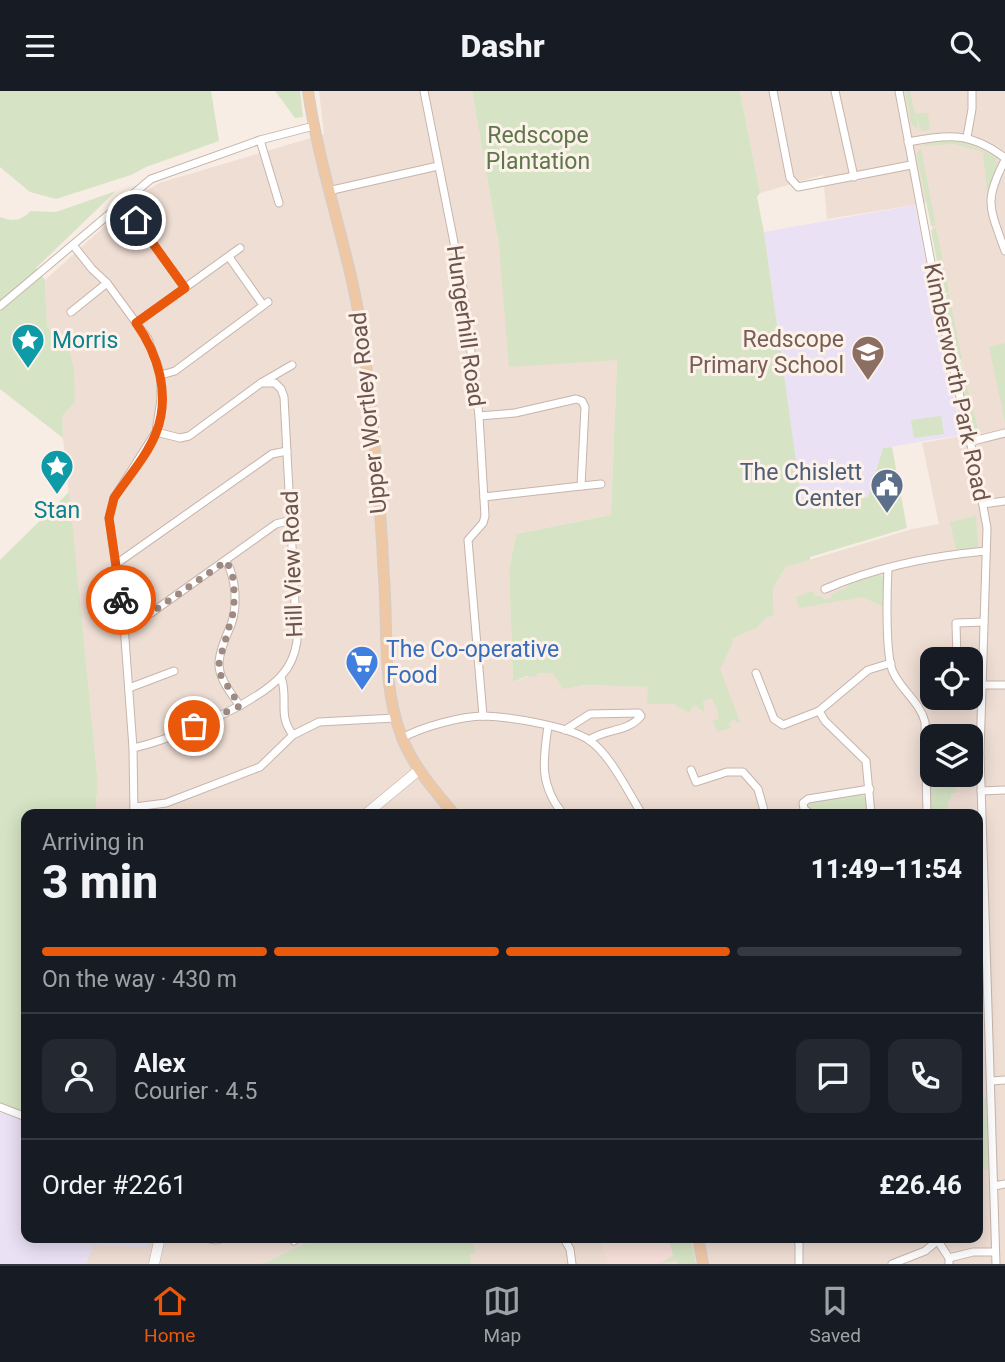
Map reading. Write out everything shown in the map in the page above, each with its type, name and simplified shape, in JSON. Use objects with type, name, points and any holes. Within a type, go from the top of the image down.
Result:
[{"type":"main road","name":"Upper Wortley Road","points":[[309,91],[328,191],[344,242],[362,333],[384,577],[388,669],[395,718],[419,770],[450,809]]},
{"type":"main road","points":[[699,1243],[703,1264]]},
{"type":"street","name":"Hungerhill Road","points":[[424,91],[463,288],[479,416],[485,516],[468,540],[468,559],[483,716]]},
{"type":"street","points":[[773,91],[793,183],[803,187],[911,165]]},
{"type":"street","points":[[835,91],[854,177]]},
{"type":"street","name":"Kimberworth Park Road","points":[[899,91],[911,165],[984,504],[987,528],[983,647]]},
{"type":"street","points":[[967,137],[972,91]]},
{"type":"street","points":[[0,306],[151,179],[260,140],[314,126]]},
{"type":"street","points":[[908,142],[935,137],[967,137],[1005,159],[989,198],[1005,251]]},
{"type":"street","points":[[260,140],[279,203]]},
{"type":"street","points":[[328,191],[438,166]]},
{"type":"street","points":[[136,220],[185,288]]},
{"type":"street","points":[[74,245],[92,269],[107,283],[148,339],[161,375],[156,432],[114,498],[109,518],[124,625],[135,809]]},
{"type":"street","points":[[136,323],[240,248]]},
{"type":"street","points":[[161,375],[175,371],[266,304],[229,257]]},
{"type":"street","points":[[71,312],[107,283]]},
{"type":"street","points":[[156,432],[180,438],[189,436],[261,383],[292,365]]},
{"type":"street","name":"Hill View Road","points":[[133,748],[240,706],[281,677],[294,657],[297,642],[284,397],[275,383],[261,383]]},
{"type":"street","points":[[479,416],[515,413],[576,399],[582,401],[585,407],[581,486]]},
{"type":"street","points":[[969,442],[1005,433]]},
{"type":"street","points":[[116,564],[272,454],[286,451]]},
{"type":"street","points":[[484,497],[601,484]]},
{"type":"street","points":[[984,504],[1005,500]]},
{"type":"street","points":[[124,625],[151,613],[276,524],[291,520]]},
{"type":"street","points":[[825,589],[863,573],[956,553],[986,551]]},
{"type":"street","points":[[226,561],[234,583],[234,610],[219,662],[220,674],[240,706]]},
{"type":"street","points":[[888,568],[892,671],[922,711],[925,722],[927,809]]},
{"type":"street","points":[[957,647],[956,623],[984,622]]},
{"type":"street","points":[[756,673],[774,719],[783,725],[819,711],[868,670],[891,663]]},
{"type":"street","points":[[129,688],[174,671]]},
{"type":"street","points":[[281,677],[284,690],[283,717],[285,725],[293,735]]},
{"type":"street","points":[[983,685],[1005,685]]},
{"type":"street","name":"Kimberworth Park Road","points":[[980,809],[981,710]]},
{"type":"street","points":[[819,711],[825,721],[866,761],[871,809]]},
{"type":"street","points":[[565,730],[590,714],[629,712],[639,713],[641,716],[634,725],[600,733],[589,740]]},
{"type":"street","points":[[402,738],[422,728],[483,716],[565,730],[589,740],[614,769],[639,809]]},
{"type":"street","points":[[139,809],[166,803],[260,767],[293,735],[306,727],[330,720],[395,718]]},
{"type":"street","points":[[548,726],[543,769],[549,791],[560,809]]},
{"type":"street","points":[[691,769],[696,782],[727,772],[743,772],[758,789],[764,809]]},
{"type":"street","points":[[372,809],[419,770]]},
{"type":"street","points":[[804,809],[803,803],[808,799],[870,789]]},
{"type":"street","points":[[981,791],[1005,790]]},
{"type":"street","name":"Kimberworth Park Road","points":[[983,885],[992,1081],[996,1264]]},
{"type":"street","points":[[983,999],[988,999]]},
{"type":"street","points":[[992,1081],[1005,1080]]},
{"type":"street","points":[[0,1107],[21,1115]]},
{"type":"street","points":[[994,1186],[1005,1184]]},
{"type":"street","points":[[154,1264],[159,1243]]},
{"type":"street","points":[[566,1243],[572,1264]]},
{"type":"street","points":[[798,1243],[799,1264]]},
{"type":"street","points":[[892,1264],[925,1251],[932,1243]]},
{"type":"street","points":[[938,1243],[949,1261],[973,1252],[995,1252]]},
{"type":"shaded area","points":[[319,91],[472,91],[499,246],[505,302],[617,359],[611,515],[516,534],[509,570],[513,682],[537,673],[552,673],[564,688],[582,685],[648,687],[648,704],[673,704],[731,639],[757,628],[766,618],[774,616],[773,588],[786,567],[912,529],[939,524],[922,443],[977,433],[927,203],[827,219],[823,175],[760,193],[740,91],[1005,91],[1005,1264],[703,1264],[699,1243],[983,1243],[983,809],[96,809],[98,784],[63,438],[62,416],[69,347],[47,327],[45,280],[139,195],[159,183],[324,134]]},
{"type":"shaded area","name":"Redscope Primary School","points":[[915,205],[962,435],[883,448],[868,497],[803,511],[764,232]]},
{"type":"shaded area","points":[[0,1110],[21,1118],[21,1243],[148,1243],[148,1247],[93,1245],[86,1264],[0,1264]]},
{"type":"shaded area","points":[[148,1243],[602,1243],[608,1264],[86,1264],[93,1245],[148,1247]]},
{"type":"shaded area","points":[[602,1243],[699,1243],[703,1264],[608,1264]]},
{"type":"green space","points":[[0,91],[211,91],[219,141],[131,175],[56,199],[30,192],[0,167]]},
{"type":"green space","points":[[275,91],[300,91],[303,117],[295,118]]},
{"type":"green space","name":"Redscope Plantation","points":[[472,91],[740,91],[760,193],[757,197],[803,510],[868,497],[883,448],[892,447],[907,528],[810,557],[810,560],[786,567],[773,588],[774,616],[766,618],[757,628],[731,639],[733,642],[720,669],[740,722],[737,723],[735,719],[729,723],[731,728],[717,732],[713,721],[719,719],[712,698],[703,701],[705,713],[694,705],[689,713],[673,704],[647,704],[648,687],[583,685],[564,689],[552,673],[538,673],[535,677],[527,676],[513,682],[509,570],[516,534],[611,515],[617,360],[509,367],[499,246]]},
{"type":"green space","points":[[905,91],[910,91],[915,114],[928,113],[930,130],[921,131],[916,115],[918,130],[911,123]]},
{"type":"green space","points":[[965,142],[998,158],[987,192],[983,152],[953,144],[924,146],[923,143]]},
{"type":"green space","points":[[921,148],[935,226],[931,226],[918,161],[917,153]]},
{"type":"green space","points":[[116,191],[36,268],[45,280],[47,327],[69,347],[74,370],[75,402],[62,416],[63,438],[0,389],[0,217],[17,220],[31,211],[56,212]]},
{"type":"green space","points":[[936,228],[949,292],[943,293],[931,230]]},
{"type":"green space","points":[[949,294],[962,359],[956,360],[944,295]]},
{"type":"green space","points":[[1005,343],[1005,423],[989,347]]},
{"type":"green space","points":[[961,362],[979,433],[972,429],[957,363]]},
{"type":"green space","points":[[941,416],[944,434],[914,438],[911,420]]},
{"type":"green space","points":[[69,492],[98,784],[96,809],[21,809],[21,1115],[0,1107],[0,560]]},
{"type":"green space","points":[[976,516],[978,546],[975,549],[956,549],[950,522]]},
{"type":"green space","points":[[877,573],[883,578],[885,607],[862,597],[799,608],[796,597],[812,591],[815,596],[821,596],[825,600],[832,597],[831,594],[846,588],[848,583]]},
{"type":"green space","points":[[929,787],[956,787],[955,793],[951,793],[947,809],[930,809]]},
{"type":"green space","points":[[859,794],[865,797],[865,809],[807,809],[808,802]]},
{"type":"green space","points":[[983,1098],[986,1098],[989,1169],[983,1170]]},
{"type":"green space","points":[[307,1243],[473,1243],[476,1253],[470,1254],[471,1264],[263,1264]]},
{"type":"green space","points":[[670,1243],[691,1243],[696,1264],[678,1264],[676,1261],[658,1264],[673,1256]]},
{"type":"way so far","points":[[121,600],[124,625],[151,613],[226,561],[234,583],[234,610],[219,662],[220,674],[240,706],[194,726]]},
{"type":"place","name":"Morris","points":[[28,370]]},
{"type":"place","name":"Redscope Primary School","points":[[868,382]]},
{"type":"place","name":"Stan","points":[[57,496]]},
{"type":"place","name":"The Chislett Center","points":[[887,515]]},
{"type":"place","name":"The Co-operative Food","points":[[362,692]]},
{"type":"route","points":[[121,600],[109,518],[110,507],[156,432],[161,399],[161,375],[157,360],[148,339],[136,323],[185,288],[136,220]]}]
